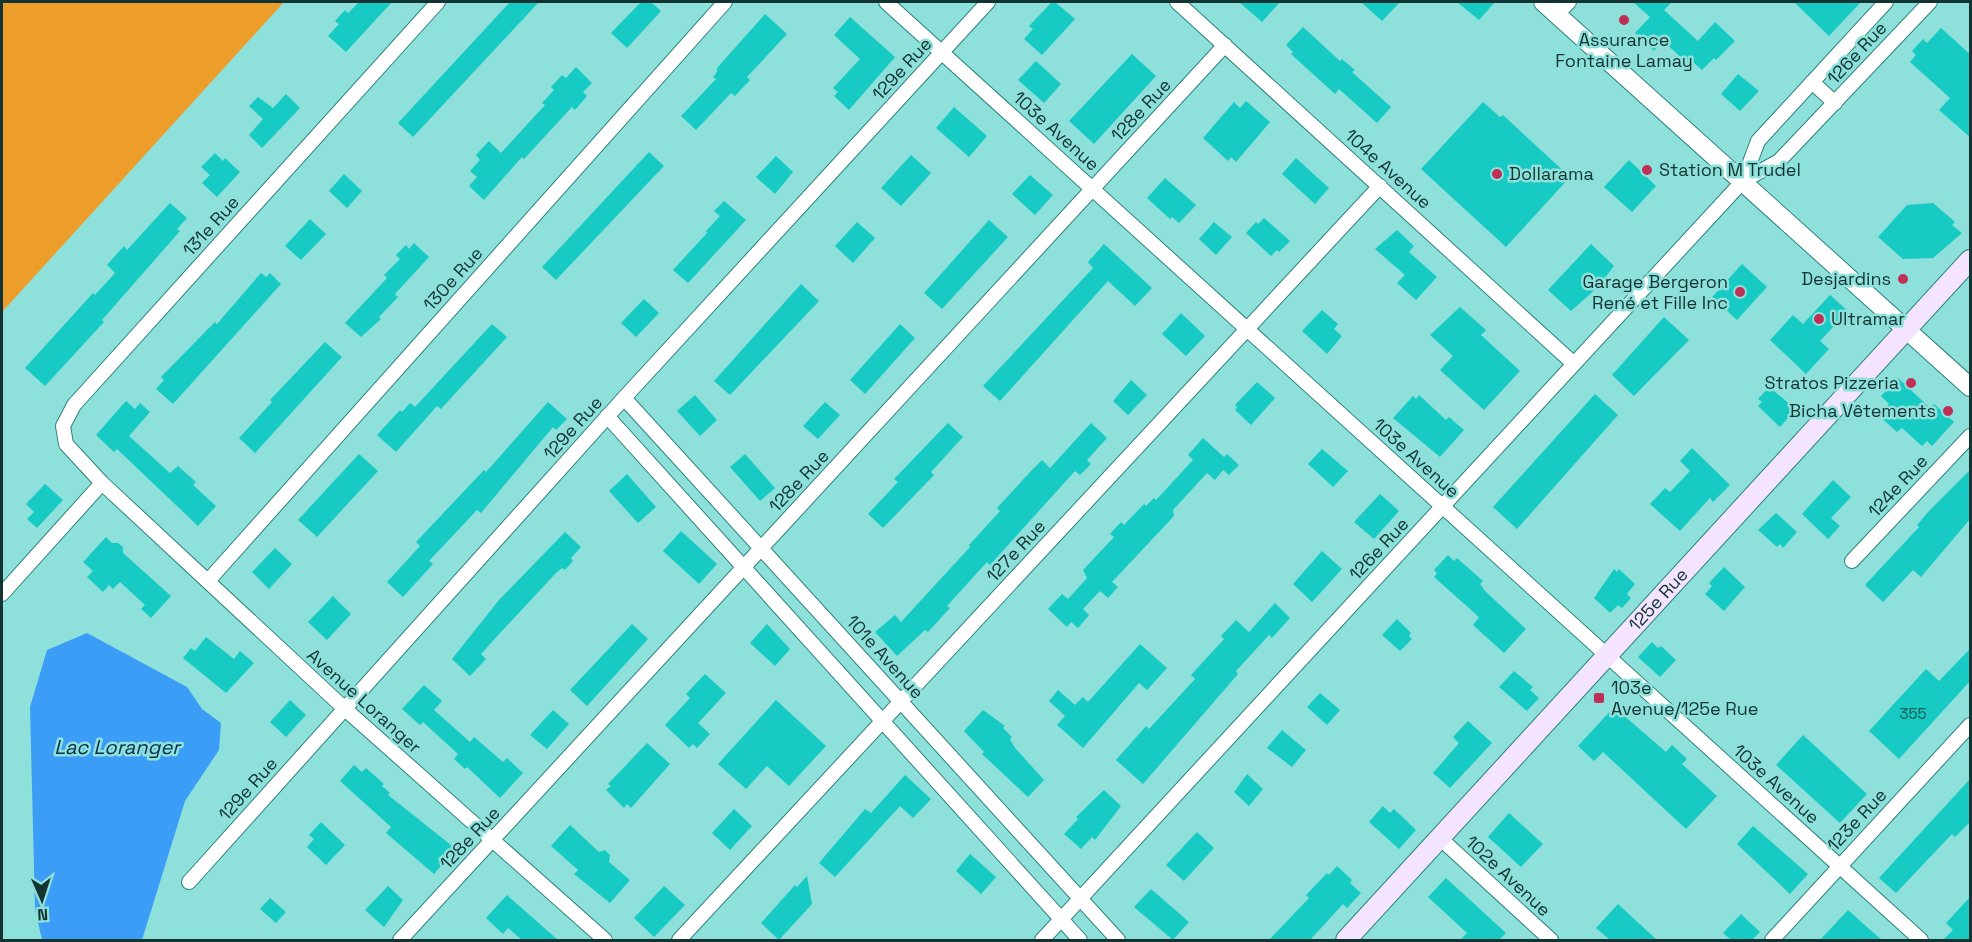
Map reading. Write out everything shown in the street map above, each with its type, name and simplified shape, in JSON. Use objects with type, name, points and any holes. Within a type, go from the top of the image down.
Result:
[{"type":"main road","name":"125e Rue","points":[[1346,940],[1971,260]]},
{"type":"street","name":"131e Rue","points":[[102,483],[66,444],[63,426],[74,405],[438,2]]},
{"type":"street","name":"130e Rue","points":[[208,581],[725,2]]},
{"type":"street","name":"103e Avenue","points":[[886,2],[1921,940]]},
{"type":"street","name":"129e Rue","points":[[189,882],[624,398],[988,2]]},
{"type":"street","name":"104e Avenue","points":[[1177,2],[1574,364]]},
{"type":"street","points":[[1543,2],[1563,8],[1743,181],[1971,387]]},
{"type":"street","name":"126e Rue","points":[[1743,181],[1758,141],[1886,2]]},
{"type":"street","name":"126e Rue","points":[[1042,940],[1743,181],[1779,161],[1930,2]]},
{"type":"street","name":"128e Rue","points":[[400,940],[1225,45]]},
{"type":"street","name":"126e Rue","points":[[1812,82],[1835,103]]},
{"type":"street","name":"127e Rue","points":[[679,940],[1380,186]]},
{"type":"street","name":"101e Avenue","points":[[624,398],[1118,940]]},
{"type":"street","points":[[608,416],[1080,940]]},
{"type":"street","name":"124e Rue","points":[[1852,561],[1971,436]]},
{"type":"street","name":"Avenue Loranger","points":[[102,483],[345,709],[605,940]]},
{"type":"street","points":[[2,594],[102,483]]},
{"type":"street","name":"123e Rue","points":[[1772,940],[1971,725]]},
{"type":"street","name":"102e Avenue","points":[[1441,839],[1551,940]]},
{"type":"shaded area","points":[[2,2],[284,2],[2,312]]},
{"type":"water","name":"Lac Loranger","points":[[87,633],[187,687],[202,709],[221,723],[219,750],[185,801],[142,940],[42,940],[35,908],[30,707],[47,650]]},
{"type":"building","points":[[359,2],[392,2],[346,52],[328,36],[339,24],[335,21],[345,10],[348,13]]},
{"type":"building","points":[[510,2],[539,2],[413,137],[398,123]]},
{"type":"building","points":[[641,2],[651,2],[661,11],[627,48],[611,33]]},
{"type":"building","points":[[1052,2],[1075,19],[1042,55],[1024,39],[1033,29],[1029,26]]},
{"type":"building","points":[[1239,2],[1280,2],[1262,22]]},
{"type":"building","points":[[1361,2],[1400,2],[1382,21]]},
{"type":"building","points":[[1457,2],[1495,2],[1479,20]]},
{"type":"building","points":[[1633,2],[1672,2],[1664,10],[1698,41],[1715,22],[1735,41],[1702,70],[1694,63],[1692,65],[1684,60],[1663,41],[1654,51],[1635,33],[1650,17]]},
{"type":"building","points":[[1794,2],[1861,2],[1829,36]]},
{"type":"building","points":[[765,14],[787,34],[747,77],[750,80],[735,96],[731,93],[696,130],[681,116],[716,79],[713,77],[717,68]]},
{"type":"building","points":[[850,17],[895,57],[849,110],[834,96],[838,92],[833,88],[860,59],[834,35]]},
{"type":"building","points":[[1303,27],[1340,61],[1342,59],[1355,70],[1352,72],[1391,107],[1377,123],[1339,89],[1335,94],[1291,54],[1293,52],[1286,45]]},
{"type":"building","points":[[1941,28],[1971,55],[1971,138],[1939,110],[1950,98],[1910,62],[1916,55],[1912,51],[1923,39],[1927,43]]},
{"type":"building","points":[[1132,54],[1156,76],[1094,144],[1069,121]]},
{"type":"building","points":[[1036,61],[1061,84],[1044,103],[1018,80]]},
{"type":"building","points":[[576,67],[592,83],[583,92],[587,96],[575,110],[572,107],[524,159],[522,157],[484,200],[469,186],[477,177],[470,171],[480,160],[476,155],[489,141],[501,153],[545,105],[542,103],[554,90],[551,87],[562,75],[566,78]]},
{"type":"building","points":[[1738,74],[1759,91],[1740,111],[1721,94]]},
{"type":"building","points":[[286,94],[300,108],[262,148],[249,135],[263,119],[249,106],[258,97],[273,108]]},
{"type":"building","points":[[1246,101],[1270,122],[1236,162],[1231,157],[1228,161],[1203,138],[1234,102],[1240,108]]},
{"type":"building","points":[[1483,102],[1500,117],[1503,115],[1570,177],[1506,247],[1421,169]]},
{"type":"building","points":[[954,107],[987,136],[969,157],[936,128]]},
{"type":"building","points":[[649,152],[664,166],[556,280],[542,267]]},
{"type":"building","points":[[215,153],[223,161],[225,158],[240,172],[217,197],[202,183],[210,175],[201,167]]},
{"type":"building","points":[[911,155],[931,173],[901,206],[881,188]]},
{"type":"building","points":[[776,156],[793,172],[775,194],[756,177]]},
{"type":"building","points":[[1296,158],[1329,188],[1315,204],[1282,174]]},
{"type":"building","points":[[1629,160],[1656,186],[1632,212],[1604,187]]},
{"type":"building","points":[[344,174],[362,191],[347,208],[329,191]]},
{"type":"building","points":[[1030,175],[1053,195],[1035,215],[1012,194]]},
{"type":"building","points":[[1165,178],[1196,205],[1179,223],[1172,217],[1170,219],[1147,198]]},
{"type":"building","points":[[724,201],[746,220],[688,283],[673,270],[720,216],[714,211]]},
{"type":"building","points":[[170,203],[187,218],[177,229],[180,231],[102,320],[104,322],[45,386],[25,368],[93,293],[95,295],[115,273],[107,265],[124,246],[127,250]]},
{"type":"building","points":[[1933,203],[1955,222],[1952,225],[1962,233],[1933,258],[1903,259],[1878,237],[1907,205]]},
{"type":"building","points":[[1264,218],[1290,241],[1279,252],[1277,250],[1271,256],[1246,233],[1256,222],[1258,224]]},
{"type":"building","points":[[310,219],[326,234],[301,260],[285,246]]},
{"type":"building","points":[[989,220],[1008,237],[942,309],[924,293]]},
{"type":"building","points":[[857,222],[875,238],[853,263],[835,246]]},
{"type":"building","points":[[1214,222],[1232,237],[1216,255],[1199,239]]},
{"type":"building","points":[[1397,230],[1414,246],[1409,252],[1437,277],[1416,300],[1397,283],[1405,275],[1375,249]]},
{"type":"building","points":[[414,243],[429,257],[395,294],[398,297],[379,317],[381,319],[361,337],[345,323],[387,278],[384,275],[400,259],[396,255],[406,245],[409,249]]},
{"type":"building","points":[[1104,244],[1152,288],[1135,306],[1108,281],[1000,401],[983,386],[1093,268],[1088,262]]},
{"type":"building","points":[[1591,244],[1614,266],[1598,287],[1571,311],[1548,290]]},
{"type":"building","name":"Garage Bergeron René et Fille Inc","points":[[1742,264],[1767,287],[1737,320],[1712,297]]},
{"type":"building","points":[[261,273],[266,277],[270,273],[281,284],[173,404],[156,389],[164,380],[161,377],[215,322],[217,324]]},
{"type":"building","points":[[801,284],[819,301],[730,395],[714,381]]},
{"type":"building","points":[[1830,295],[1848,311],[1820,341],[1829,349],[1806,374],[1770,340],[1793,315],[1803,324]]},
{"type":"building","points":[[644,299],[659,313],[636,337],[621,323]]},
{"type":"building","points":[[1460,307],[1486,330],[1481,335],[1520,371],[1484,410],[1440,370],[1453,356],[1430,335]]},
{"type":"building","points":[[1322,310],[1338,324],[1334,329],[1342,336],[1327,354],[1302,331]]},
{"type":"building","points":[[1181,313],[1205,336],[1186,356],[1162,334]]},
{"type":"building","points":[[1664,317],[1689,340],[1634,396],[1612,375]]},
{"type":"building","points":[[492,324],[507,337],[441,409],[437,406],[396,452],[377,435],[400,410],[402,412],[410,403],[415,407]]},
{"type":"building","points":[[900,324],[915,338],[865,394],[850,380]]},
{"type":"building","points":[[325,342],[342,357],[255,453],[239,438],[272,402],[270,400]]},
{"type":"building","points":[[1898,378],[1930,408],[1934,404],[1954,422],[1932,446],[1927,441],[1922,446],[1902,428],[1897,432],[1878,415],[1889,404],[1881,396]]},
{"type":"building","points":[[1131,380],[1147,395],[1128,415],[1113,401]]},
{"type":"building","points":[[1257,382],[1275,398],[1251,425],[1235,410],[1237,407],[1235,405]]},
{"type":"building","points":[[1769,387],[1796,409],[1780,427],[1758,406],[1762,402],[1758,399]]},
{"type":"building","points":[[1595,394],[1618,415],[1517,529],[1493,507]]},
{"type":"building","points":[[695,395],[717,420],[700,436],[677,411]]},
{"type":"building","points":[[1419,395],[1446,420],[1449,417],[1464,430],[1440,457],[1393,418],[1413,396],[1416,399]]},
{"type":"building","points":[[126,401],[135,409],[140,403],[150,412],[129,436],[170,473],[178,466],[196,482],[193,485],[216,506],[198,526],[117,449],[114,452],[96,435]]},
{"type":"building","points":[[548,402],[567,419],[556,430],[553,427],[481,513],[477,510],[429,561],[433,564],[403,597],[387,582],[420,546],[416,542],[484,470],[486,472]]},
{"type":"building","points":[[825,402],[840,415],[818,439],[803,426]]},
{"type":"building","points":[[948,423],[963,437],[931,472],[934,475],[883,528],[868,514],[898,482],[894,479]]},
{"type":"building","points":[[1091,423],[1107,438],[1087,460],[1091,464],[1080,475],[1075,471],[990,565],[987,562],[947,606],[950,608],[928,632],[925,630],[897,656],[875,632],[895,615],[901,622],[970,547],[969,545],[1000,511],[997,508],[1031,471],[1042,460],[1050,468]]},
{"type":"building","points":[[1203,438],[1224,457],[1227,454],[1239,465],[1229,475],[1223,470],[1215,480],[1207,473],[1173,510],[1174,516],[1112,582],[1118,587],[1108,598],[1100,591],[1083,609],[1089,615],[1078,628],[1071,622],[1067,627],[1048,609],[1062,594],[1068,599],[1087,578],[1083,570],[1114,537],[1110,534],[1121,522],[1124,525],[1144,504],[1146,506],[1154,498],[1156,500],[1193,460],[1188,455]]},
{"type":"building","points":[[1692,448],[1730,485],[1713,502],[1710,498],[1680,531],[1650,504],[1665,488],[1670,492],[1690,471],[1680,461]]},
{"type":"building","points":[[1322,449],[1348,471],[1333,487],[1308,464]]},
{"type":"building","points":[[359,454],[378,471],[317,537],[298,520]]},
{"type":"building","points":[[745,454],[775,488],[760,501],[730,467]]},
{"type":"building","points":[[1971,469],[1971,518],[1921,577],[1913,570],[1883,602],[1865,585],[1919,527],[1917,525],[1929,511]]},
{"type":"building","points":[[627,474],[656,507],[638,523],[609,491]]},
{"type":"building","points":[[1833,480],[1851,497],[1831,518],[1840,526],[1828,539],[1802,514]]},
{"type":"building","points":[[45,484],[63,500],[37,528],[27,519],[34,512],[26,504]]},
{"type":"building","points":[[1380,494],[1399,511],[1374,539],[1354,522]]},
{"type":"building","points":[[1776,513],[1797,532],[1783,548],[1780,544],[1777,547],[1758,530]]},
{"type":"building","points":[[681,531],[717,564],[699,584],[663,551]]},
{"type":"building","points":[[565,532],[581,547],[571,558],[573,561],[565,570],[562,568],[556,573],[481,654],[486,659],[470,676],[452,659],[499,600]]},
{"type":"building","points":[[106,537],[112,543],[118,543],[123,547],[123,553],[171,596],[151,618],[141,609],[145,605],[120,582],[113,589],[109,585],[103,592],[87,577],[93,571],[83,562]]},
{"type":"building","points":[[275,548],[292,564],[269,589],[252,572]]},
{"type":"building","points":[[1322,551],[1342,569],[1312,602],[1293,584]]},
{"type":"building","points":[[1448,555],[1454,561],[1457,558],[1483,581],[1480,584],[1485,591],[1526,629],[1504,653],[1473,625],[1479,617],[1434,577],[1437,573],[1434,570]]},
{"type":"building","points":[[1724,567],[1745,587],[1724,611],[1705,594],[1712,586],[1709,583]]},
{"type":"building","points":[[1614,569],[1617,572],[1619,569],[1635,584],[1627,594],[1631,598],[1622,608],[1618,605],[1610,613],[1594,598]]},
{"type":"building","points":[[333,596],[351,614],[327,640],[308,622]]},
{"type":"building","points":[[1275,603],[1290,618],[1272,638],[1269,635],[1236,671],[1238,674],[1143,784],[1116,760],[1146,726],[1149,729],[1195,679],[1191,675],[1224,639],[1221,636],[1236,620],[1249,632]]},
{"type":"building","points":[[1397,619],[1411,633],[1409,636],[1412,639],[1400,651],[1382,635]]},
{"type":"building","points":[[632,624],[648,639],[587,706],[570,690]]},
{"type":"building","points":[[767,624],[790,649],[775,666],[750,643]]},
{"type":"building","points":[[206,637],[234,659],[240,651],[254,663],[226,693],[183,658],[191,648],[195,651]]},
{"type":"building","points":[[1652,642],[1658,648],[1661,646],[1676,660],[1660,677],[1638,657]]},
{"type":"building","points":[[1140,644],[1167,668],[1147,690],[1139,683],[1083,748],[1057,725],[1065,716],[1049,701],[1058,690],[1075,705],[1083,697],[1088,702]]},
{"type":"building","points":[[1971,648],[1971,680],[1899,759],[1869,731],[1926,669],[1939,681]]},
{"type":"building","points":[[1514,671],[1533,687],[1530,690],[1539,698],[1527,711],[1499,687]]},
{"type":"building","points":[[705,674],[726,693],[698,723],[710,734],[697,748],[693,744],[689,748],[665,725],[690,698],[686,694]]},
{"type":"building","points":[[424,685],[442,701],[434,710],[470,742],[474,737],[503,762],[507,758],[523,773],[500,798],[467,767],[465,769],[454,759],[458,754],[423,722],[420,725],[402,709]]},
{"type":"building","points":[[1320,693],[1340,710],[1327,725],[1307,707]]},
{"type":"building","points":[[290,700],[306,715],[286,737],[270,722]]},
{"type":"building","points":[[776,700],[826,746],[789,786],[767,766],[746,789],[718,764]]},
{"type":"building","points":[[1614,707],[1666,752],[1672,745],[1687,759],[1682,764],[1717,796],[1686,829],[1603,752],[1594,761],[1578,746]]},
{"type":"building","points":[[553,710],[569,724],[547,749],[530,735]]},
{"type":"building","points":[[983,710],[1005,726],[1003,728],[1012,737],[1010,739],[1015,748],[1044,780],[1028,797],[982,754],[984,752],[964,731]]},
{"type":"building","points":[[1468,721],[1492,743],[1450,788],[1433,773],[1459,743],[1453,737]]},
{"type":"building","points":[[1282,730],[1306,750],[1292,767],[1267,748]]},
{"type":"building","points":[[1803,735],[1867,794],[1840,823],[1776,765]]},
{"type":"building","points":[[647,743],[670,764],[631,808],[627,804],[624,808],[606,790],[611,786],[608,784]]},
{"type":"building","points":[[354,765],[362,772],[366,768],[384,784],[382,786],[390,793],[388,795],[456,849],[434,874],[386,833],[391,827],[340,781]]},
{"type":"building","points":[[1247,774],[1263,789],[1249,806],[1234,792]]},
{"type":"building","points":[[905,775],[931,799],[913,818],[900,806],[835,877],[819,863],[865,809],[871,813]]},
{"type":"building","points":[[1971,778],[1971,821],[1955,837],[1952,834],[1896,893],[1879,878]]},
{"type":"building","points":[[1104,790],[1121,806],[1095,840],[1092,837],[1081,849],[1064,834],[1078,819],[1076,817]]},
{"type":"building","points":[[1383,806],[1390,813],[1394,809],[1416,830],[1399,849],[1369,822]]},
{"type":"building","points":[[734,809],[752,826],[730,850],[712,833]]},
{"type":"building","points":[[1509,813],[1543,844],[1521,867],[1488,837]]},
{"type":"building","points":[[321,822],[345,845],[326,865],[307,847],[314,839],[309,835]]},
{"type":"building","points":[[570,825],[599,852],[605,850],[610,855],[609,862],[630,880],[610,903],[574,874],[578,870],[551,846]]},
{"type":"building","points":[[1753,826],[1808,874],[1790,894],[1737,844]]},
{"type":"building","points":[[1197,832],[1214,848],[1184,881],[1166,865]]},
{"type":"building","points":[[970,854],[996,877],[981,894],[956,871]]},
{"type":"building","points":[[1337,866],[1352,880],[1350,883],[1361,893],[1347,908],[1343,904],[1310,940],[1269,940],[1309,898],[1306,895]]},
{"type":"building","points":[[807,876],[812,904],[779,940],[761,923],[795,885],[797,887]]},
{"type":"building","points":[[1446,878],[1506,933],[1499,940],[1460,940],[1467,933],[1428,897]]},
{"type":"building","points":[[388,886],[403,900],[384,927],[365,910]]},
{"type":"building","points":[[664,886],[685,905],[654,937],[634,918]]},
{"type":"building","points":[[1151,889],[1189,922],[1173,940],[1134,907]]},
{"type":"building","points":[[507,895],[558,940],[522,940],[508,928],[503,934],[486,918]]},
{"type":"building","points":[[1971,896],[1971,940],[1943,940],[1953,930],[1946,923]]},
{"type":"building","points":[[270,898],[286,912],[276,923],[260,909]]},
{"type":"building","points":[[1618,904],[1657,940],[1610,940],[1596,928]]},
{"type":"building","points":[[1848,910],[1868,928],[1882,940],[1820,940]]},
{"type":"building","points":[[1741,914],[1760,932],[1752,940],[1731,940],[1723,933]]},
{"type":"place","name":"Assurance Fontaine Lamay","points":[[1624,20]]},
{"type":"place","name":"Station M Trudel","points":[[1647,170]]},
{"type":"place","name":"Dollarama","points":[[1497,174]]},
{"type":"place","name":"Desjardins","points":[[1903,279]]},
{"type":"place","name":"Garage Bergeron René et Fille Inc","points":[[1740,292]]},
{"type":"place","name":"Ultramar","points":[[1819,319]]},
{"type":"place","name":"Stratos Pizzeria","points":[[1911,383]]},
{"type":"place","name":"Bicha Vêtements","points":[[1948,411]]},
{"type":"place","name":"103e Avenue/125e Rue","points":[[1599,698]]}]
